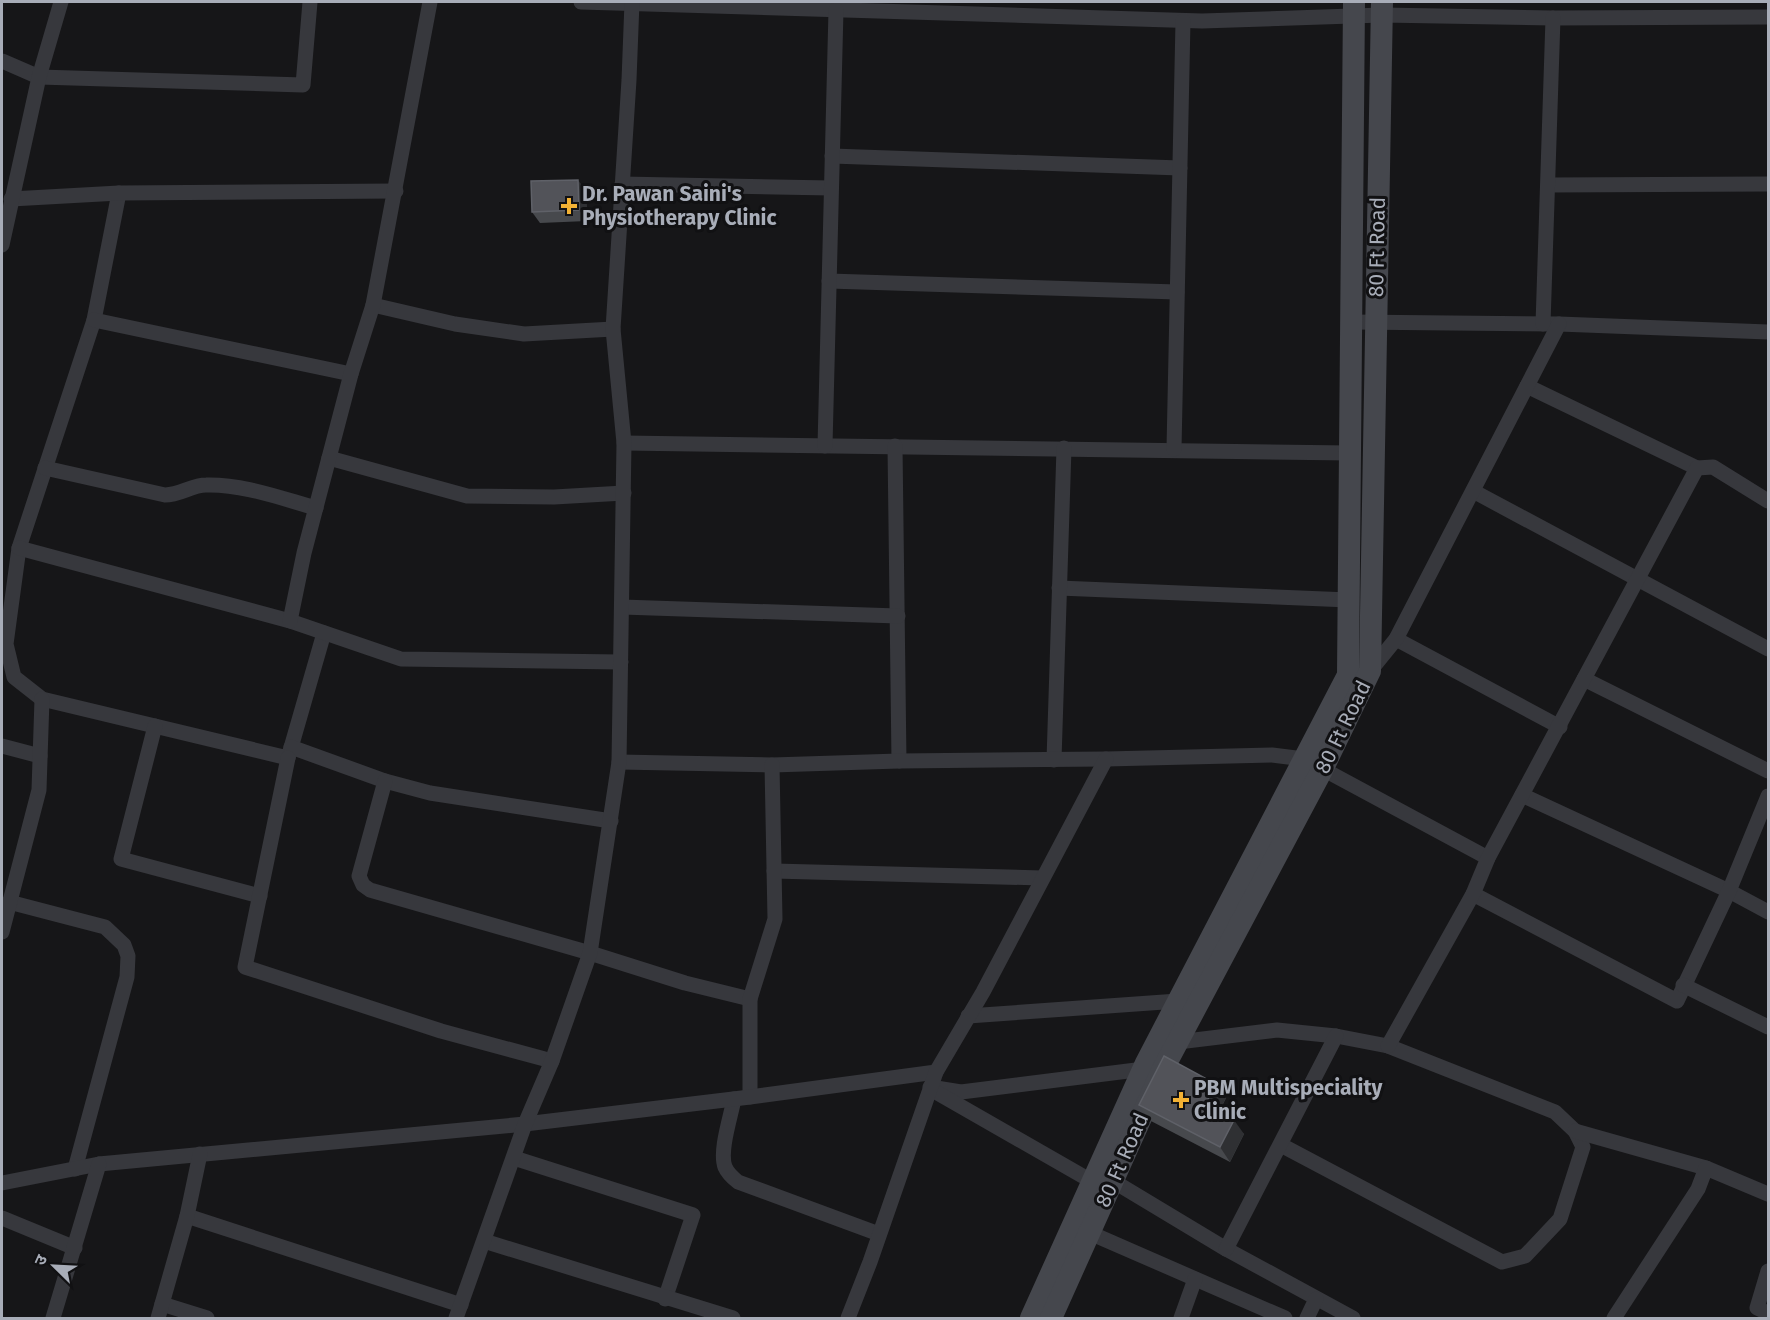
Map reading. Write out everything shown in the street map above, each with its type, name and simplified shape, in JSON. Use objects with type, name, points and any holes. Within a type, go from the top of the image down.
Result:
[{"type":"main road","name":"80 Ft Road","points":[[1051,1318],[1090,1233],[1103,1181],[1144,1069],[1178,1001],[1313,764],[1370,671],[1382,8]]},
{"type":"main road","name":"80 Ft Road","points":[[1031,1318],[1178,1042],[1313,764],[1348,675],[1354,9]]},
{"type":"street","points":[[2,245],[9,190],[61,2]]},
{"type":"street","points":[[2,62],[39,76],[303,85],[310,2]]},
{"type":"street","points":[[290,621],[303,553],[351,374],[373,305],[430,2]]},
{"type":"street","points":[[581,2],[1184,21],[1382,8],[1553,18],[1768,17]]},
{"type":"street","points":[[187,1216],[459,1312],[525,1125],[552,1060],[590,953],[619,762],[624,444],[613,329],[632,2]]},
{"type":"street","points":[[825,446],[836,10]]},
{"type":"street","points":[[1370,671],[1396,639],[1527,386],[1551,324],[1548,185],[1553,18]]},
{"type":"street","points":[[1174,449],[1184,21]]},
{"type":"street","points":[[832,156],[1180,168]]},
{"type":"street","points":[[622,184],[831,188]]},
{"type":"street","points":[[1548,185],[1768,184]]},
{"type":"street","points":[[9,190],[119,193],[396,190]]},
{"type":"street","points":[[119,193],[94,320],[19,548],[4,643],[14,677],[42,699],[155,726],[290,753],[430,793],[610,821]]},
{"type":"street","points":[[829,281],[1177,292]]},
{"type":"street","points":[[373,305],[455,324],[524,334],[613,329]]},
{"type":"street","points":[[94,320],[351,374]]},
{"type":"street","points":[[1352,322],[1551,324],[1768,332]]},
{"type":"street","points":[[1527,386],[1697,468],[1713,467],[1768,501]]},
{"type":"street","points":[[624,444],[1174,449],[1350,453]]},
{"type":"street","points":[[895,446],[899,760]]},
{"type":"street","points":[[1054,760],[1064,448]]},
{"type":"street","points":[[329,458],[467,496],[554,497],[624,493]]},
{"type":"street","points":[[45,468],[165,495],[175,495],[202,485],[244,489],[316,508]]},
{"type":"street","points":[[1388,1046],[1473,894],[1488,858],[1697,468]]},
{"type":"street","points":[[1473,491],[1768,649]]},
{"type":"street","points":[[19,548],[290,621],[401,659],[621,663]]},
{"type":"street","points":[[1059,588],[1349,600]]},
{"type":"street","points":[[622,608],[898,616]]},
{"type":"street","points":[[324,633],[290,753],[245,967],[441,1030],[552,1060]]},
{"type":"street","points":[[1396,639],[1560,727]]},
{"type":"street","points":[[1584,679],[1768,771]]},
{"type":"street","points":[[2,932],[9,902],[8,877],[39,790],[42,699]]},
{"type":"street","points":[[155,726],[121,859],[260,896]]},
{"type":"street","points":[[2,746],[40,756]]},
{"type":"street","points":[[619,762],[772,765],[899,760],[1054,760],[1272,755],[1313,764],[1488,858]]},
{"type":"street","points":[[848,1318],[936,1072],[983,992],[1106,759]]},
{"type":"street","points":[[772,765],[775,919],[750,999],[742,1098],[724,1151],[724,1165],[729,1175],[738,1182],[879,1234]]},
{"type":"street","points":[[385,781],[359,876],[363,885],[370,890],[590,953],[685,983],[750,999]]},
{"type":"street","points":[[1522,795],[1729,891],[1768,912]]},
{"type":"street","points":[[1473,894],[1677,1001],[1729,891],[1768,796]]},
{"type":"street","points":[[774,871],[1042,878]]},
{"type":"street","points":[[9,902],[105,927],[124,945],[128,956],[127,977],[75,1169]]},
{"type":"street","points":[[1683,985],[1768,1027]]},
{"type":"street","points":[[968,1016],[1178,1001]]},
{"type":"street","points":[[1178,1042],[1277,1030],[1336,1036],[1388,1046],[1555,1112],[1575,1131],[1583,1147],[1560,1219],[1525,1256],[1502,1262],[1281,1144]]},
{"type":"street","points":[[1226,1249],[1336,1036]]},
{"type":"street","points":[[930,1088],[961,1092],[1144,1069]]},
{"type":"street","points":[[2,1183],[99,1164],[525,1125],[936,1072]]},
{"type":"street","points":[[930,1088],[1353,1318]]},
{"type":"street","points":[[1575,1131],[1706,1167],[1768,1194]]},
{"type":"street","points":[[200,1154],[187,1216],[160,1311],[207,1318]]},
{"type":"street","points":[[514,1158],[693,1215],[665,1299]]},
{"type":"street","points":[[53,1318],[99,1164]]},
{"type":"street","points":[[1614,1318],[1698,1189],[1706,1167]]},
{"type":"street","points":[[2,1218],[75,1248]]},
{"type":"street","points":[[1090,1233],[1285,1318]]},
{"type":"street","points":[[483,1241],[665,1299],[733,1318]]},
{"type":"street","points":[[1768,1271],[1757,1308],[1768,1313]]},
{"type":"street","points":[[1181,1318],[1195,1279]]},
{"type":"street","points":[[1307,1318],[1316,1299]]},
{"type":"building","points":[[578,180],[579,210],[532,212],[531,181]]},
{"type":"building","points":[[1164,1056],[1216,1084],[1205,1105],[1234,1120],[1220,1147],[1139,1105]]},
{"type":"place","name":"Dr. Pawan Saini's Physiotherapy Clinic","points":[[569,206]]},
{"type":"place","name":"PBM Multispeciality Clinic","points":[[1181,1100]]}]
